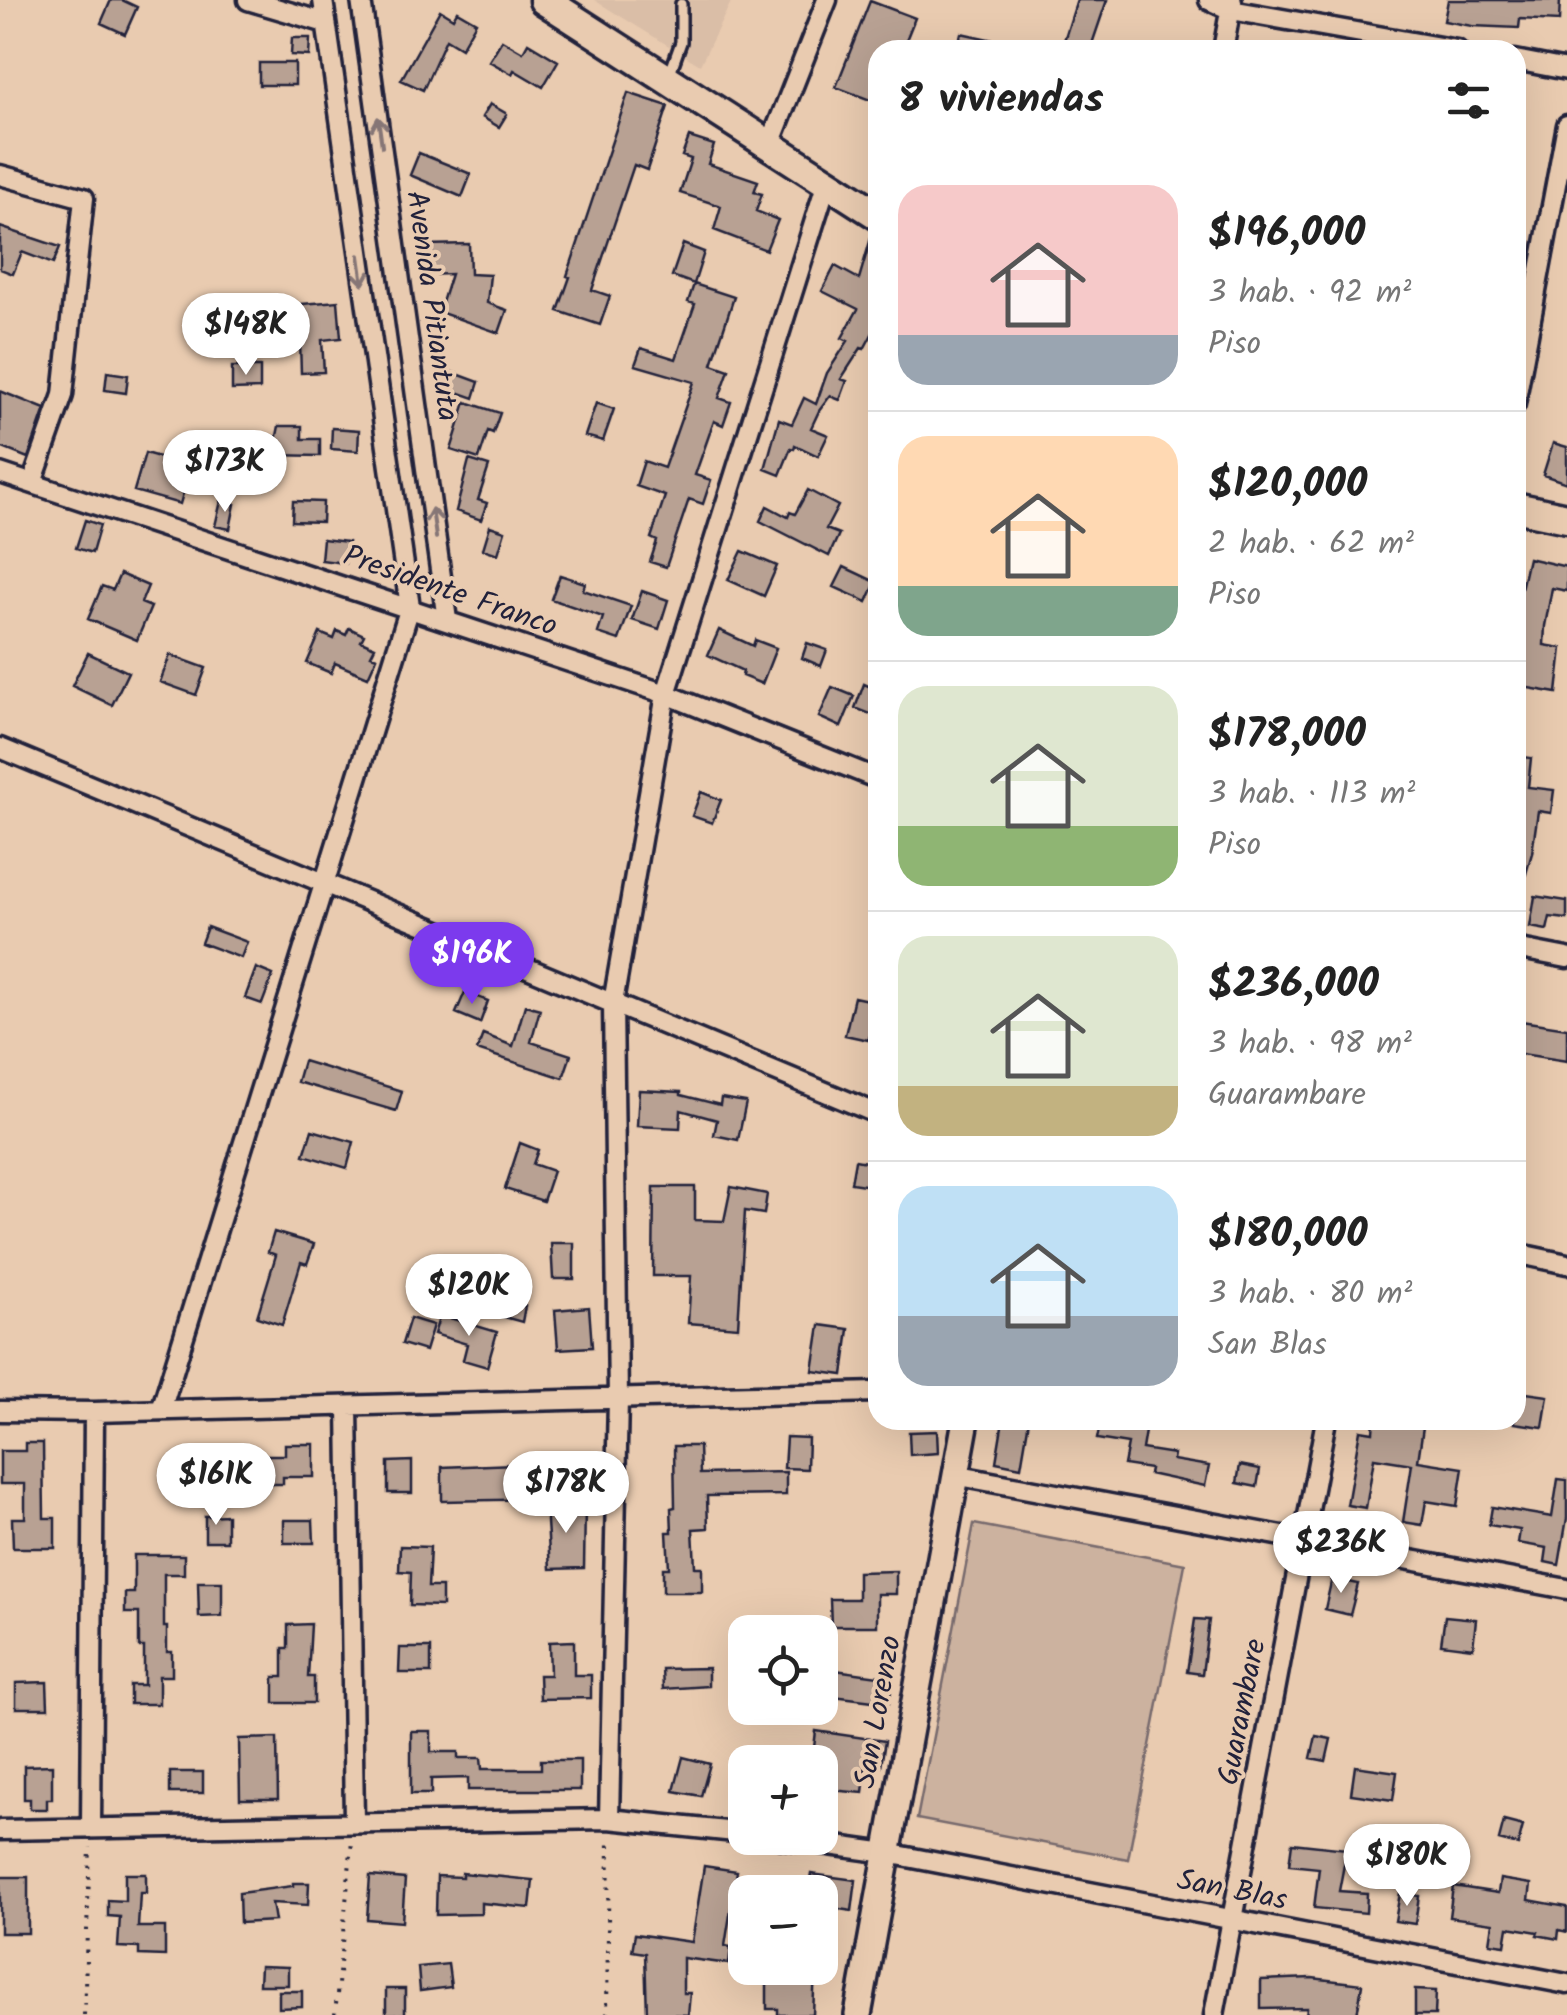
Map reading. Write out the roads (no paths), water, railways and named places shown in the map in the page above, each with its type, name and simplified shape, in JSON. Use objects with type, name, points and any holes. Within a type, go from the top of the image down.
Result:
[{"type":"main road","points":[[544,0],[573,8],[667,80],[868,209]]},
{"type":"main road","points":[[1526,509],[1567,518]]},
{"type":"street","points":[[248,0],[326,23]]},
{"type":"street","points":[[161,1410],[410,608],[324,0]]},
{"type":"street","name":"Avenida Pitiantuta","points":[[361,0],[447,620]]},
{"type":"street","points":[[770,148],[827,0]]},
{"type":"street","points":[[1208,0],[1407,40]]},
{"type":"street","points":[[1226,40],[1232,5]]},
{"type":"street","points":[[1526,62],[1567,69]]},
{"type":"street","points":[[1526,345],[1567,125]]},
{"type":"street","points":[[0,175],[84,198],[63,395],[32,483]]},
{"type":"street","points":[[609,1819],[618,1399],[612,1003],[666,694],[827,182]]},
{"type":"street","name":"Presidente Franco","points":[[0,474],[666,694],[868,775]]},
{"type":"street","points":[[0,748],[868,1110]]},
{"type":"street","points":[[1526,950],[1567,958]]},
{"type":"street","points":[[1526,1255],[1567,1264]]},
{"type":"street","points":[[0,1410],[94,1412],[868,1392]]},
{"type":"street","points":[[348,1406],[354,1821]]},
{"type":"street","points":[[90,1828],[94,1412]]},
{"type":"street","name":"San Lorenzo","points":[[858,2015],[964,1430]]},
{"type":"street","name":"Guarambare","points":[[1214,2015],[1324,1430]]},
{"type":"street","points":[[954,1475],[1567,1589]]},
{"type":"street","points":[[0,1830],[609,1819],[728,1831]]},
{"type":"street","name":"San Blas","points":[[838,1846],[1567,1984]]},
{"type":"lane","points":[[667,80],[681,42],[681,4]]}]
